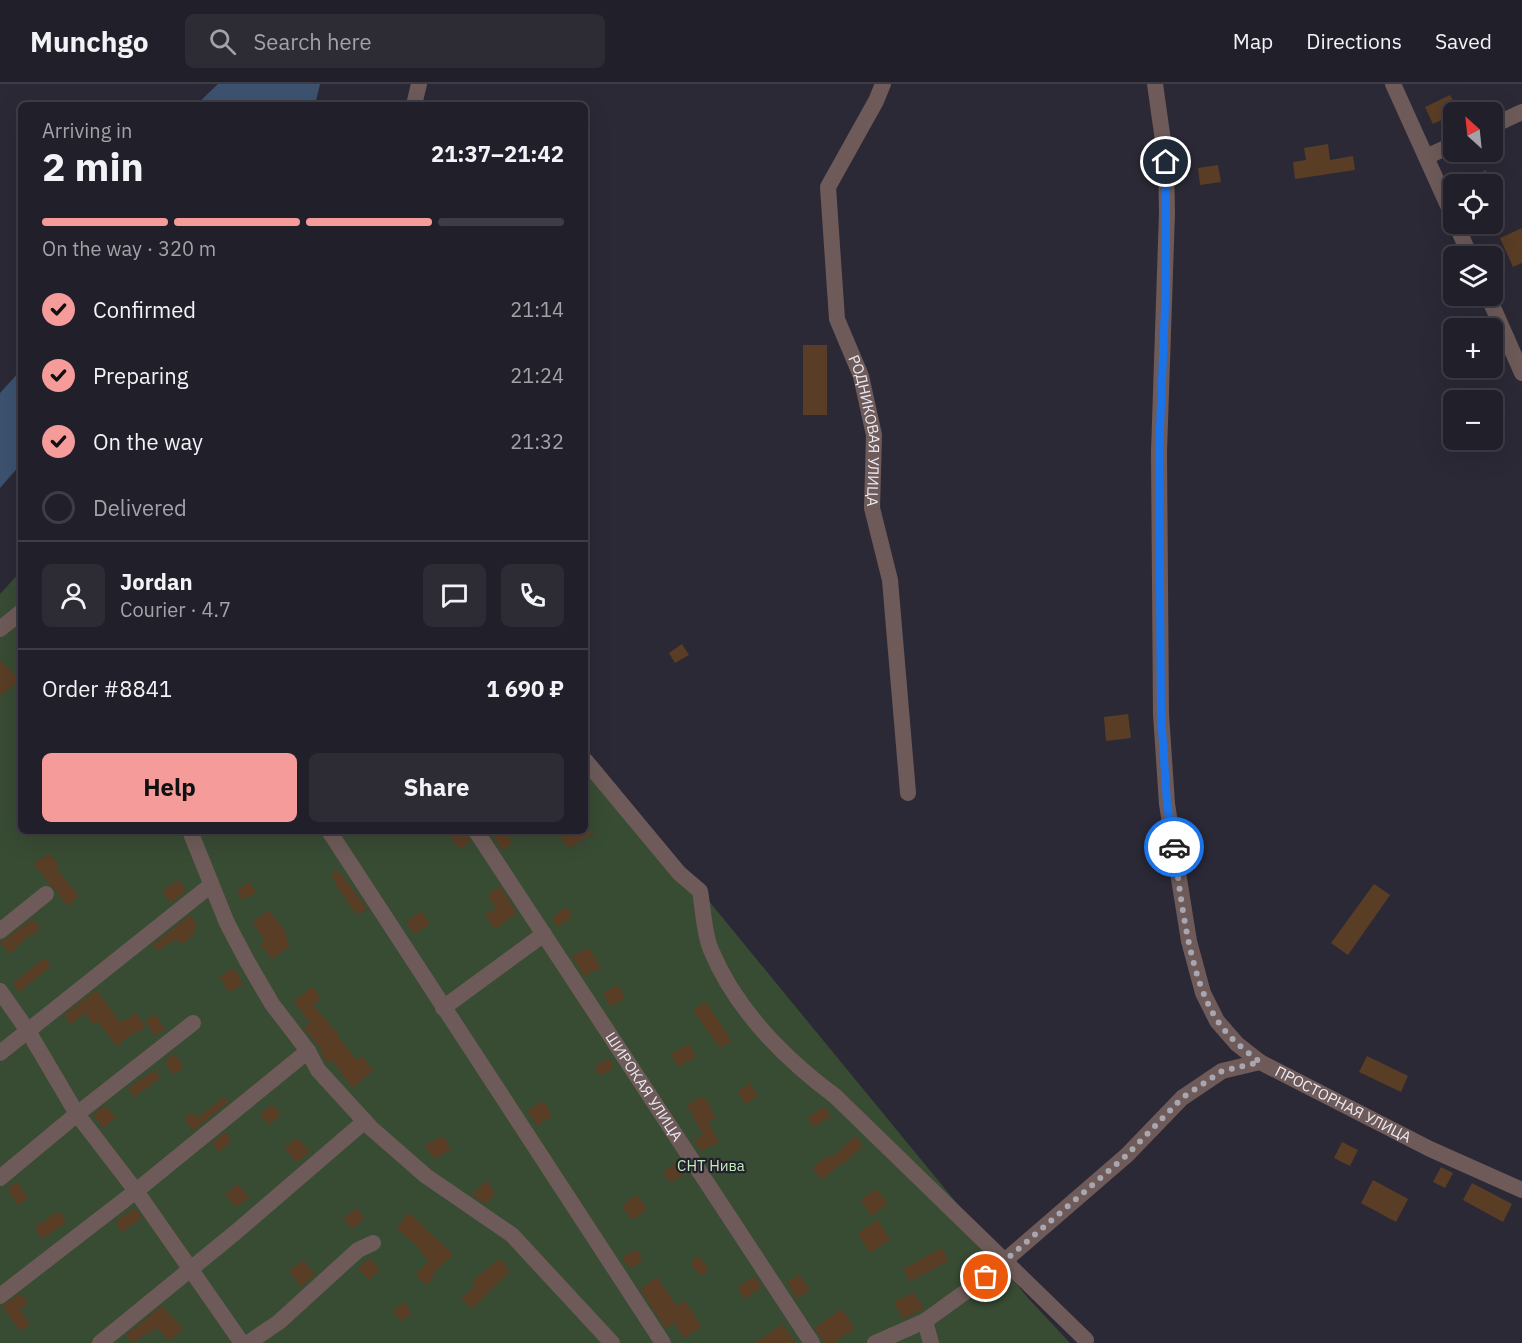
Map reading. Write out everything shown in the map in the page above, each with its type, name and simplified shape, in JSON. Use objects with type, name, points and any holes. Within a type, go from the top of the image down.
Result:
[{"type":"street","points":[[415,102],[419,84]]},
{"type":"street","name":"РОДНИКОВАЯ УЛИЦА","points":[[883,84],[876,101],[828,187],[837,319],[861,376],[874,435],[872,508],[890,580],[908,793]]},
{"type":"street","name":"ПРОСТОРНАЯ УЛИЦА","points":[[1155,84],[1166,162],[1167,202],[1159,464],[1161,714],[1167,804],[1189,941],[1203,993],[1218,1021],[1237,1044],[1260,1062],[1430,1149],[1522,1190]]},
{"type":"street","points":[[1393,84],[1443,195]]},
{"type":"street","points":[[1503,121],[1522,112]]},
{"type":"street","points":[[1426,157],[1443,149]]},
{"type":"street","points":[[1492,306],[1522,373]]},
{"type":"street","points":[[0,629],[18,614]]},
{"type":"street","points":[[588,764],[679,873],[700,891],[710,948],[743,1010],[803,1072],[835,1096],[1086,1340]]},
{"type":"street","points":[[191,834],[227,923],[247,961],[272,1004],[308,1051],[318,1070],[365,1121],[426,1176],[512,1235],[612,1343]]},
{"type":"street","points":[[331,834],[663,1343]]},
{"type":"street","name":"ШИРОКАЯ УЛИЦА","points":[[478,834],[812,1343]]},
{"type":"street","points":[[0,1053],[211,885]]},
{"type":"street","points":[[0,931],[46,894]]},
{"type":"street","points":[[443,1008],[543,934]]},
{"type":"street","points":[[0,991],[28,1031],[77,1114],[136,1191],[242,1343]]},
{"type":"street","points":[[0,1178],[193,1023]]},
{"type":"street","points":[[0,1296],[136,1191],[308,1051]]},
{"type":"street","points":[[875,1343],[925,1321],[1005,1262],[1127,1155],[1182,1098],[1222,1071],[1260,1062]]},
{"type":"street","points":[[100,1343],[365,1121]]},
{"type":"street","points":[[248,1343],[279,1323],[358,1250],[373,1243]]},
{"type":"street","points":[[925,1321],[931,1343]]},
{"type":"green space","name":"СНТ Нива","points":[[18,574],[18,834],[588,834],[588,754],[1005,1262],[1001,1265],[1070,1343],[0,1343],[0,594]]},
{"type":"water","points":[[218,84],[320,84],[316,102],[199,102]]},
{"type":"water","points":[[18,373],[18,467],[0,488],[0,393]]},
{"type":"building","points":[[1450,95],[1454,102],[1443,102],[1443,119],[1433,124],[1425,107]]},
{"type":"building","points":[[1328,144],[1330,160],[1353,156],[1355,170],[1295,179],[1293,162],[1306,160],[1304,148]]},
{"type":"building","points":[[1218,165],[1221,182],[1200,185],[1198,168]]},
{"type":"building","points":[[1522,228],[1522,263],[1513,267],[1500,238]]},
{"type":"building","points":[[803,345],[827,345],[827,415],[803,415]]},
{"type":"building","points":[[682,644],[689,655],[675,663],[669,653]]},
{"type":"building","points":[[0,660],[18,678],[18,682],[0,696]]},
{"type":"building","points":[[1128,714],[1131,738],[1106,741],[1104,717]]},
{"type":"building","points":[[588,831],[596,831],[569,848],[558,834],[588,834]]},
{"type":"building","points":[[449,834],[467,834],[470,842],[459,849]]},
{"type":"building","points":[[493,834],[507,834],[513,843],[502,850]]},
{"type":"building","points":[[50,854],[59,865],[56,868],[79,896],[68,906],[34,864],[45,855],[47,857]]},
{"type":"building","points":[[338,870],[367,908],[357,915],[331,875]]},
{"type":"building","points":[[178,880],[186,891],[171,903],[162,891]]},
{"type":"building","points":[[249,882],[256,892],[243,900],[236,891]]},
{"type":"building","points":[[1374,884],[1390,895],[1348,955],[1331,943]]},
{"type":"building","points":[[500,886],[517,913],[495,929],[485,915],[496,908],[488,895]]},
{"type":"building","points":[[566,907],[573,916],[558,927],[552,918]]},
{"type":"building","points":[[269,910],[288,935],[285,937],[290,945],[272,959],[260,944],[265,941],[252,923]]},
{"type":"building","points":[[421,911],[430,924],[414,934],[406,922]]},
{"type":"building","points":[[190,915],[197,924],[193,928],[196,933],[181,945],[176,939],[157,951],[153,945]]},
{"type":"building","points":[[33,919],[40,928],[31,936],[30,934],[11,953],[0,943]]},
{"type":"building","points":[[589,948],[601,968],[584,976],[572,956]]},
{"type":"building","points":[[45,958],[51,966],[19,992],[13,983]]},
{"type":"building","points":[[235,968],[243,985],[228,992],[220,976]]},
{"type":"building","points":[[618,985],[625,999],[610,1006],[603,993]]},
{"type":"building","points":[[312,987],[321,998],[313,1005],[357,1060],[362,1056],[373,1071],[352,1088],[332,1060],[328,1063],[322,1056],[323,1052],[304,1028],[310,1023],[294,1001]]},
{"type":"building","points":[[96,990],[121,1023],[136,1013],[146,1027],[136,1034],[135,1032],[117,1046],[97,1021],[93,1024],[85,1013],[71,1024],[64,1015]]},
{"type":"building","points":[[706,1002],[732,1041],[720,1048],[693,1010]]},
{"type":"building","points":[[155,1014],[165,1029],[155,1036],[145,1021]]},
{"type":"building","points":[[689,1044],[696,1057],[678,1067],[671,1054]]},
{"type":"building","points":[[175,1054],[184,1067],[173,1075],[164,1061]]},
{"type":"building","points":[[1367,1056],[1408,1076],[1401,1092],[1359,1072]]},
{"type":"building","points":[[608,1058],[614,1067],[601,1076],[594,1067]]},
{"type":"building","points":[[155,1070],[160,1078],[134,1097],[128,1088]]},
{"type":"building","points":[[750,1083],[758,1096],[746,1104],[737,1092]]},
{"type":"building","points":[[704,1096],[716,1118],[708,1122],[719,1142],[701,1151],[694,1140],[703,1135],[687,1105]]},
{"type":"building","points":[[224,1097],[228,1102],[193,1131],[184,1119],[192,1112],[197,1118]]},
{"type":"building","points":[[544,1101],[552,1116],[537,1126],[527,1110]]},
{"type":"building","points":[[272,1104],[281,1114],[269,1125],[260,1114]]},
{"type":"building","points":[[105,1105],[116,1118],[103,1128],[93,1115]]},
{"type":"building","points":[[824,1106],[831,1116],[814,1127],[807,1118]]},
{"type":"building","points":[[225,1132],[232,1141],[219,1152],[212,1143]]},
{"type":"building","points":[[443,1136],[451,1150],[434,1159],[425,1145]]},
{"type":"building","points":[[855,1136],[863,1146],[822,1180],[812,1168],[828,1155],[831,1158]]},
{"type":"building","points":[[297,1138],[310,1152],[297,1162],[284,1148]]},
{"type":"building","points":[[1342,1142],[1358,1150],[1350,1166],[1334,1158]]},
{"type":"building","points":[[676,1163],[684,1174],[671,1183],[663,1172]]},
{"type":"building","points":[[1441,1167],[1453,1173],[1445,1188],[1433,1182]]},
{"type":"building","points":[[487,1180],[495,1193],[486,1204],[472,1195]]},
{"type":"building","points":[[1373,1180],[1408,1199],[1396,1222],[1361,1203]]},
{"type":"building","points":[[18,1182],[28,1199],[17,1205],[7,1188]]},
{"type":"building","points":[[1472,1183],[1512,1204],[1503,1222],[1463,1200]]},
{"type":"building","points":[[238,1184],[249,1198],[236,1207],[225,1194]]},
{"type":"building","points":[[876,1189],[888,1203],[872,1216],[860,1200]]},
{"type":"building","points":[[637,1195],[647,1209],[632,1220],[622,1206]]},
{"type":"building","points":[[135,1208],[142,1218],[122,1232],[115,1222]]},
{"type":"building","points":[[356,1208],[365,1218],[353,1229],[343,1219]]},
{"type":"building","points":[[59,1211],[66,1223],[42,1239],[35,1227]]},
{"type":"building","points":[[409,1213],[453,1254],[432,1275],[434,1277],[426,1285],[416,1275],[429,1260],[419,1251],[421,1249],[396,1228]]},
{"type":"building","points":[[878,1220],[890,1240],[870,1253],[858,1233]]},
{"type":"building","points":[[942,1248],[949,1261],[910,1281],[903,1269]]},
{"type":"building","points":[[636,1249],[643,1260],[631,1269],[622,1258]]},
{"type":"building","points":[[699,1256],[709,1270],[700,1276],[690,1263]]},
{"type":"building","points":[[369,1258],[380,1269],[369,1280],[358,1269]]},
{"type":"building","points":[[500,1259],[510,1271],[472,1309],[461,1298],[476,1285],[472,1281]]},
{"type":"building","points":[[303,1260],[315,1275],[301,1287],[289,1271]]},
{"type":"building","points":[[800,1275],[810,1291],[797,1299],[787,1282]]},
{"type":"building","points":[[754,1276],[762,1287],[745,1299],[737,1288]]},
{"type":"building","points":[[657,1277],[677,1306],[685,1301],[702,1327],[684,1338],[674,1323],[666,1328],[640,1289]]},
{"type":"building","points":[[914,1292],[924,1309],[903,1319],[894,1302]]},
{"type":"building","points":[[21,1293],[28,1304],[20,1310],[30,1324],[20,1331],[2,1306]]},
{"type":"building","points":[[404,1302],[412,1313],[401,1321],[393,1311]]},
{"type":"building","points":[[162,1306],[183,1329],[169,1341],[157,1328],[132,1343],[126,1335]]},
{"type":"building","points":[[842,1309],[855,1328],[834,1343],[825,1343],[814,1328]]},
{"type":"building","points":[[782,1324],[796,1343],[755,1343]]},
{"type":"way so far","points":[[986,1277],[1127,1155],[1182,1098],[1222,1071],[1260,1062],[1237,1044],[1218,1021],[1203,993],[1189,941],[1174,847]]},
{"type":"route","points":[[1166,162],[1166,283],[1159,452],[1161,714],[1167,804],[1174,847]]}]
